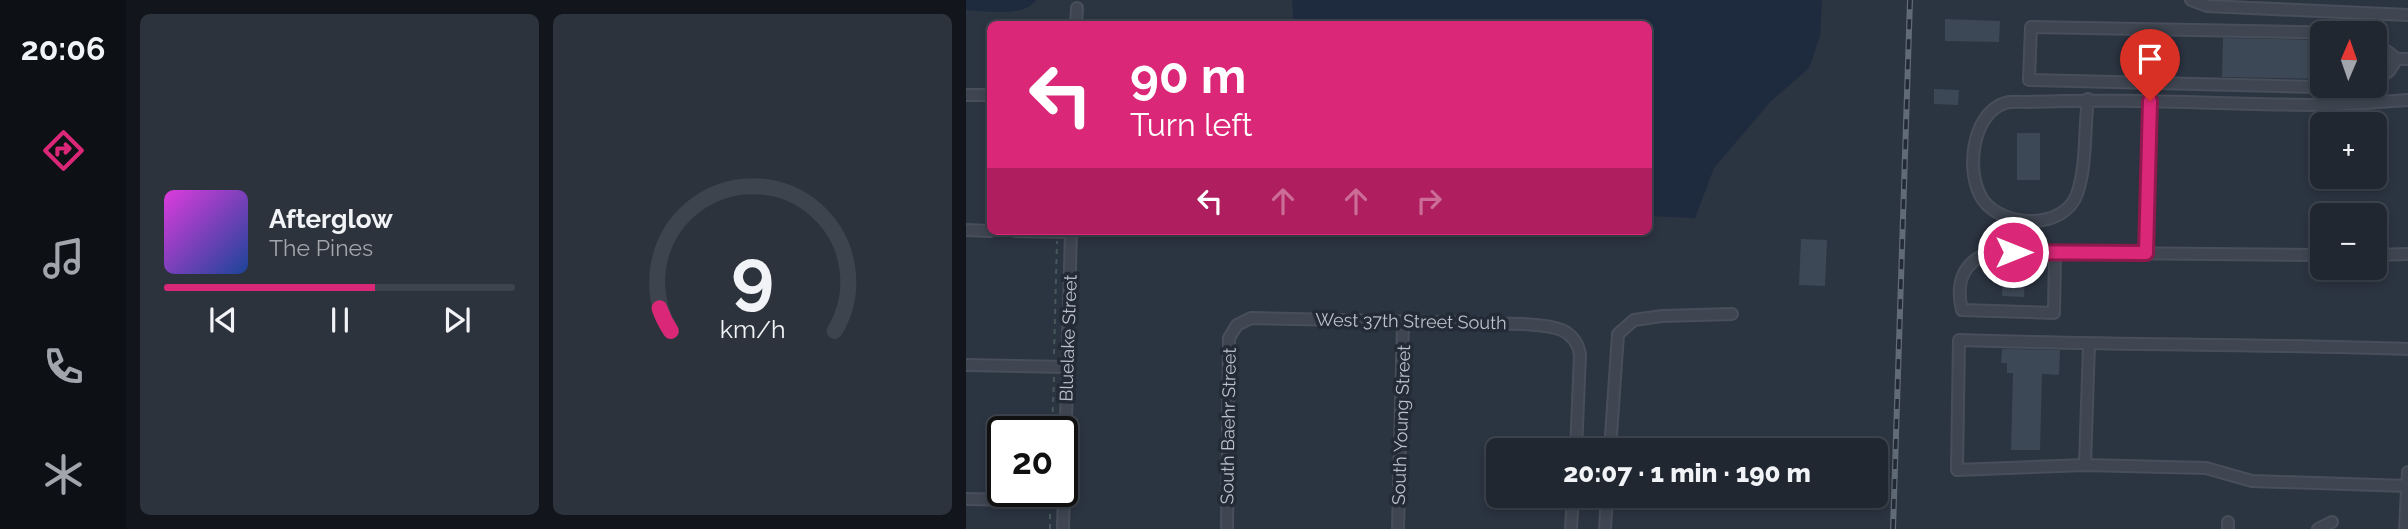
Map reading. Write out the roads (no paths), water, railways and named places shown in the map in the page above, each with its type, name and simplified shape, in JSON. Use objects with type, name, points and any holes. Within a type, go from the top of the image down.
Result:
[{"type":"street","points":[[2191,0],[2207,6],[2219,3],[2274,4],[2408,15]]},
{"type":"street","points":[[1076,21],[1077,8]]},
{"type":"street","points":[[2310,32],[2031,27],[2029,79],[2310,87]]},
{"type":"street","points":[[2387,50],[2402,59],[2387,72]]},
{"type":"street","points":[[966,95],[987,95]]},
{"type":"street","points":[[2088,99],[2081,171],[2076,195],[2069,205],[2056,217],[2043,220],[2008,219],[1983,200],[1974,173],[1974,141],[1981,125],[1993,110],[2006,103],[2088,99],[2315,105],[2408,100]]},
{"type":"street","points":[[2146,253],[2150,101]]},
{"type":"street","points":[[966,230],[987,230]]},
{"type":"street","name":"Bluelake Street","points":[[1066,416],[1071,235]]},
{"type":"street","points":[[2055,252],[2054,313],[1962,310],[1958,295],[1966,266],[1978,256],[1992,252],[2055,252],[2310,255]]},
{"type":"street","points":[[2387,255],[2408,254]]},
{"type":"street","points":[[1611,438],[1618,334],[1634,320],[1662,316],[1732,314]]},
{"type":"street","name":"West 37th Street South","points":[[1237,325],[1258,317],[1555,327],[1570,335],[1578,345],[1581,366],[1577,438]]},
{"type":"street","name":"South Young Street","points":[[1398,529],[1403,321]]},
{"type":"street","name":"South Baehr Street","points":[[1227,529],[1229,338],[1237,325]]},
{"type":"street","points":[[2407,486],[2252,481],[2206,468],[2085,465],[1957,470],[1959,340],[2089,345],[2256,344],[2408,349]]},
{"type":"street","points":[[2085,465],[2089,345]]},
{"type":"street","points":[[966,365],[1067,367]]},
{"type":"street","points":[[2405,529],[2408,472]]},
{"type":"street","points":[[966,499],[987,499]]},
{"type":"street","name":"Bluelake Street","points":[[1063,507],[1063,529]]},
{"type":"street","points":[[1572,529],[1573,508]]},
{"type":"street","points":[[1605,529],[1606,508]]},
{"type":"street","points":[[2318,529],[2332,522]]},
{"type":"water","points":[[966,0],[1036,0],[1022,9],[1004,12],[966,10]]},
{"type":"water","points":[[1292,0],[1822,0],[1820,36],[1809,68],[1770,102],[1714,168],[1695,218],[1652,216],[1652,21],[1294,21]]},
{"type":"railway","points":[[1893,529],[1910,0]]}]
